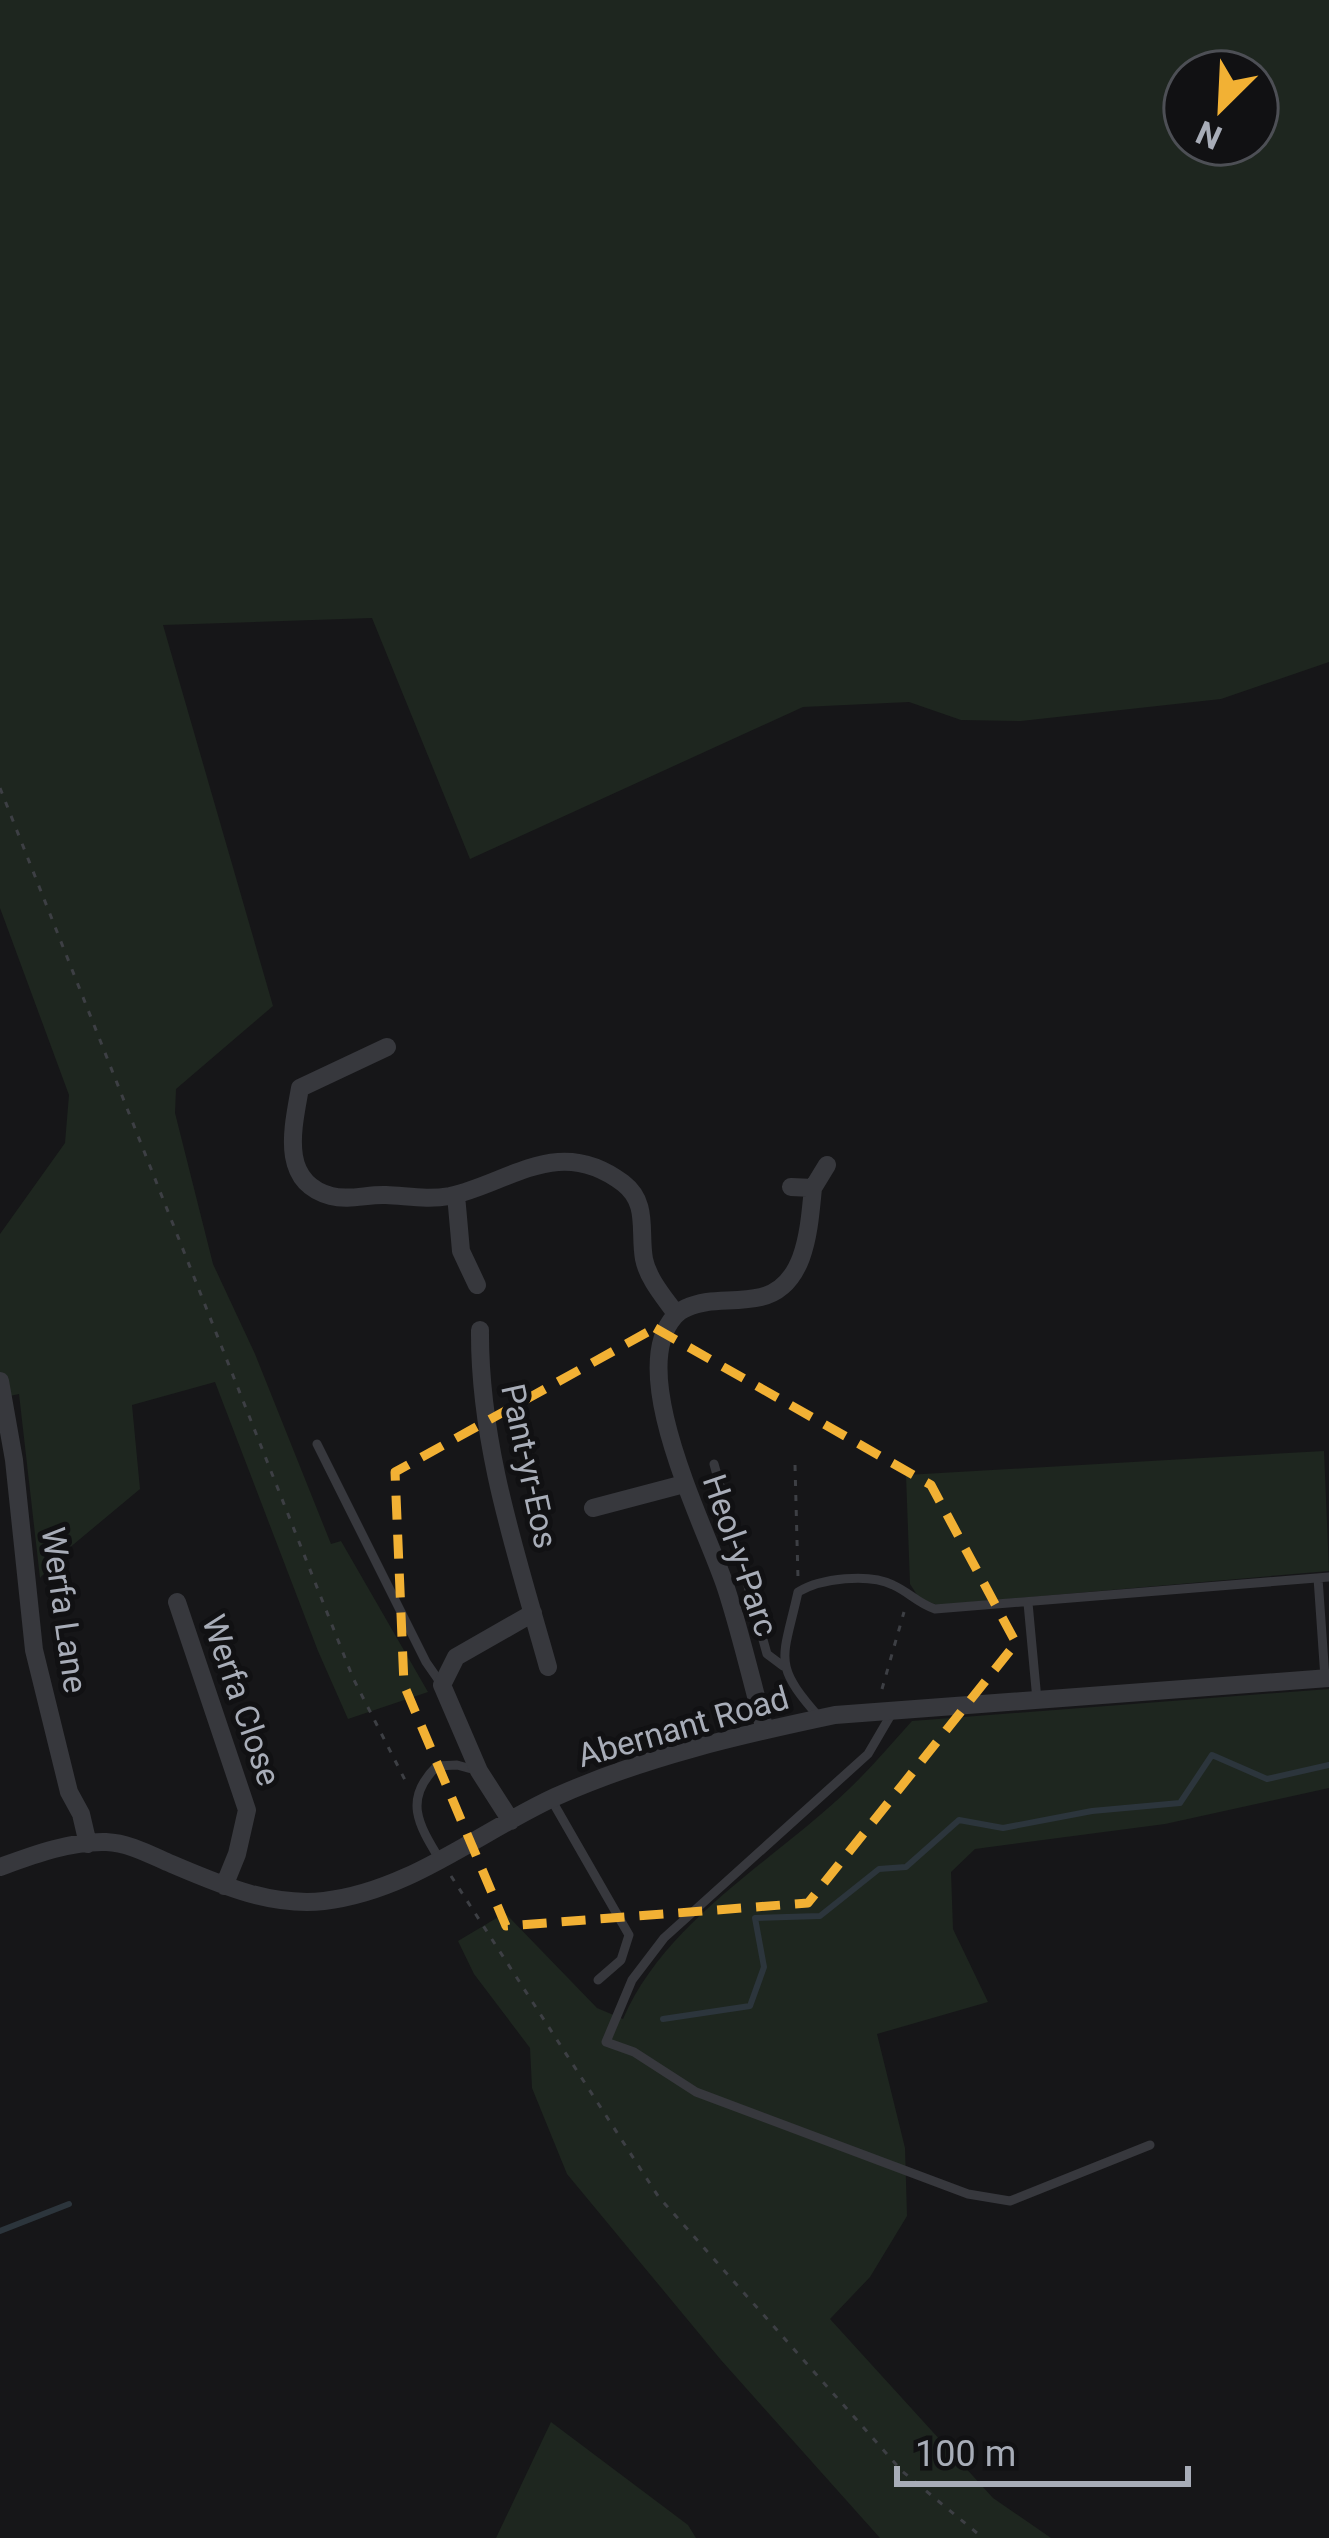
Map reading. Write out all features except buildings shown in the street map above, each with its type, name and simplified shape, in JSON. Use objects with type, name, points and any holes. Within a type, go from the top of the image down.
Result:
[{"type":"street","points":[[387,1047],[300,1088],[292,1159],[305,1183],[329,1196],[428,1200],[456,1195],[527,1166],[565,1162],[603,1171],[627,1186],[643,1212],[644,1260],[652,1281],[676,1314],[696,1304],[761,1297],[780,1289],[798,1267],[814,1188],[827,1165]]},
{"type":"street","points":[[791,1187],[814,1188]]},
{"type":"street","points":[[456,1195],[461,1251],[477,1285]]},
{"type":"street","name":"Heol-y-Parc","points":[[676,1314],[664,1333],[658,1362],[662,1400],[684,1484],[727,1590],[765,1730]]},
{"type":"street","name":"Pant-yr-Eos","points":[[480,1330],[479,1386],[490,1455],[548,1667]]},
{"type":"street","name":"Werfa Lane","points":[[0,1381],[14,1460],[34,1650],[69,1792],[81,1814],[88,1844]]},
{"type":"street","points":[[593,1508],[684,1484]]},
{"type":"street","name":"Werfa Close","points":[[177,1602],[248,1810],[224,1886]]},
{"type":"street","points":[[511,1821],[478,1771],[442,1685],[456,1657],[533,1613]]},
{"type":"street","name":"Abernant Road","points":[[88,1844],[130,1846],[224,1886],[268,1899],[321,1901],[373,1892],[617,1769],[765,1730],[820,1718],[1327,1678]]},
{"type":"street","points":[[0,1867],[88,1844]]},
{"type":"lane","points":[[316,1444],[425,1662],[442,1685]]},
{"type":"lane","points":[[713,1463],[767,1654],[783,1666],[794,1688],[820,1718]]},
{"type":"lane","points":[[783,1666],[798,1592],[814,1583],[879,1580],[899,1587],[913,1602],[935,1609],[1324,1578],[1327,1678]]},
{"type":"lane","points":[[1028,1604],[1037,1701]]},
{"type":"lane","points":[[892,1713],[868,1754],[664,1938],[632,1980],[606,2042],[634,2052],[696,2092],[968,2194],[1010,2201],[1150,2145]]},
{"type":"lane","points":[[440,1859],[421,1829],[416,1802],[421,1782],[437,1766],[478,1771]]},
{"type":"lane","points":[[551,1799],[629,1935],[622,1960],[598,1980]]},
{"type":"path","points":[[0,788],[353,1678],[416,1802]]},
{"type":"path","points":[[796,1465],[798,1592]]},
{"type":"path","points":[[892,1713],[881,1695],[903,1613],[913,1602]]},
{"type":"path","points":[[440,1859],[658,2196],[902,2470],[983,2538]]},
{"type":"highlighted area","points":[[655,1328],[931,1485],[1016,1643],[808,1903],[506,1926],[404,1685],[395,1472]]},
{"type":"shaded area","points":[[0,0],[1329,0],[1329,662],[1221,699],[1021,721],[961,720],[909,702],[803,707],[470,859],[372,618],[163,625],[273,1006],[176,1089],[175,1113],[213,1264],[255,1354],[331,1544],[341,1541],[428,1692],[348,1719],[215,1382],[132,1405],[140,1489],[40,1578],[19,1394],[0,1398],[0,1234],[65,1143],[69,1095],[0,908]]},
{"type":"shaded area","points":[[1324,1451],[1329,1571],[937,1605],[919,1598],[910,1584],[906,1475]]},
{"type":"shaded area","points":[[1329,1689],[1329,1788],[1165,1824],[975,1849],[951,1872],[953,1929],[988,2002],[877,2034],[905,2148],[907,2216],[870,2277],[830,2319],[993,2498],[1051,2538],[880,2538],[721,2360],[567,2174],[532,2088],[530,2048],[474,1974],[458,1941],[505,1913],[597,2008],[623,2019],[642,1984],[693,1922],[849,1789],[912,1721]]},
{"type":"shaded area","points":[[551,2422],[688,2525],[696,2538],[496,2538]]},
{"type":"waterway","points":[[663,2019],[750,2006],[764,1967],[755,1918],[820,1916],[879,1869],[906,1867],[959,1820],[1003,1828],[1092,1811],[1180,1803],[1212,1755],[1267,1779],[1329,1765]]},
{"type":"waterway","points":[[0,2231],[69,2204]]}]
